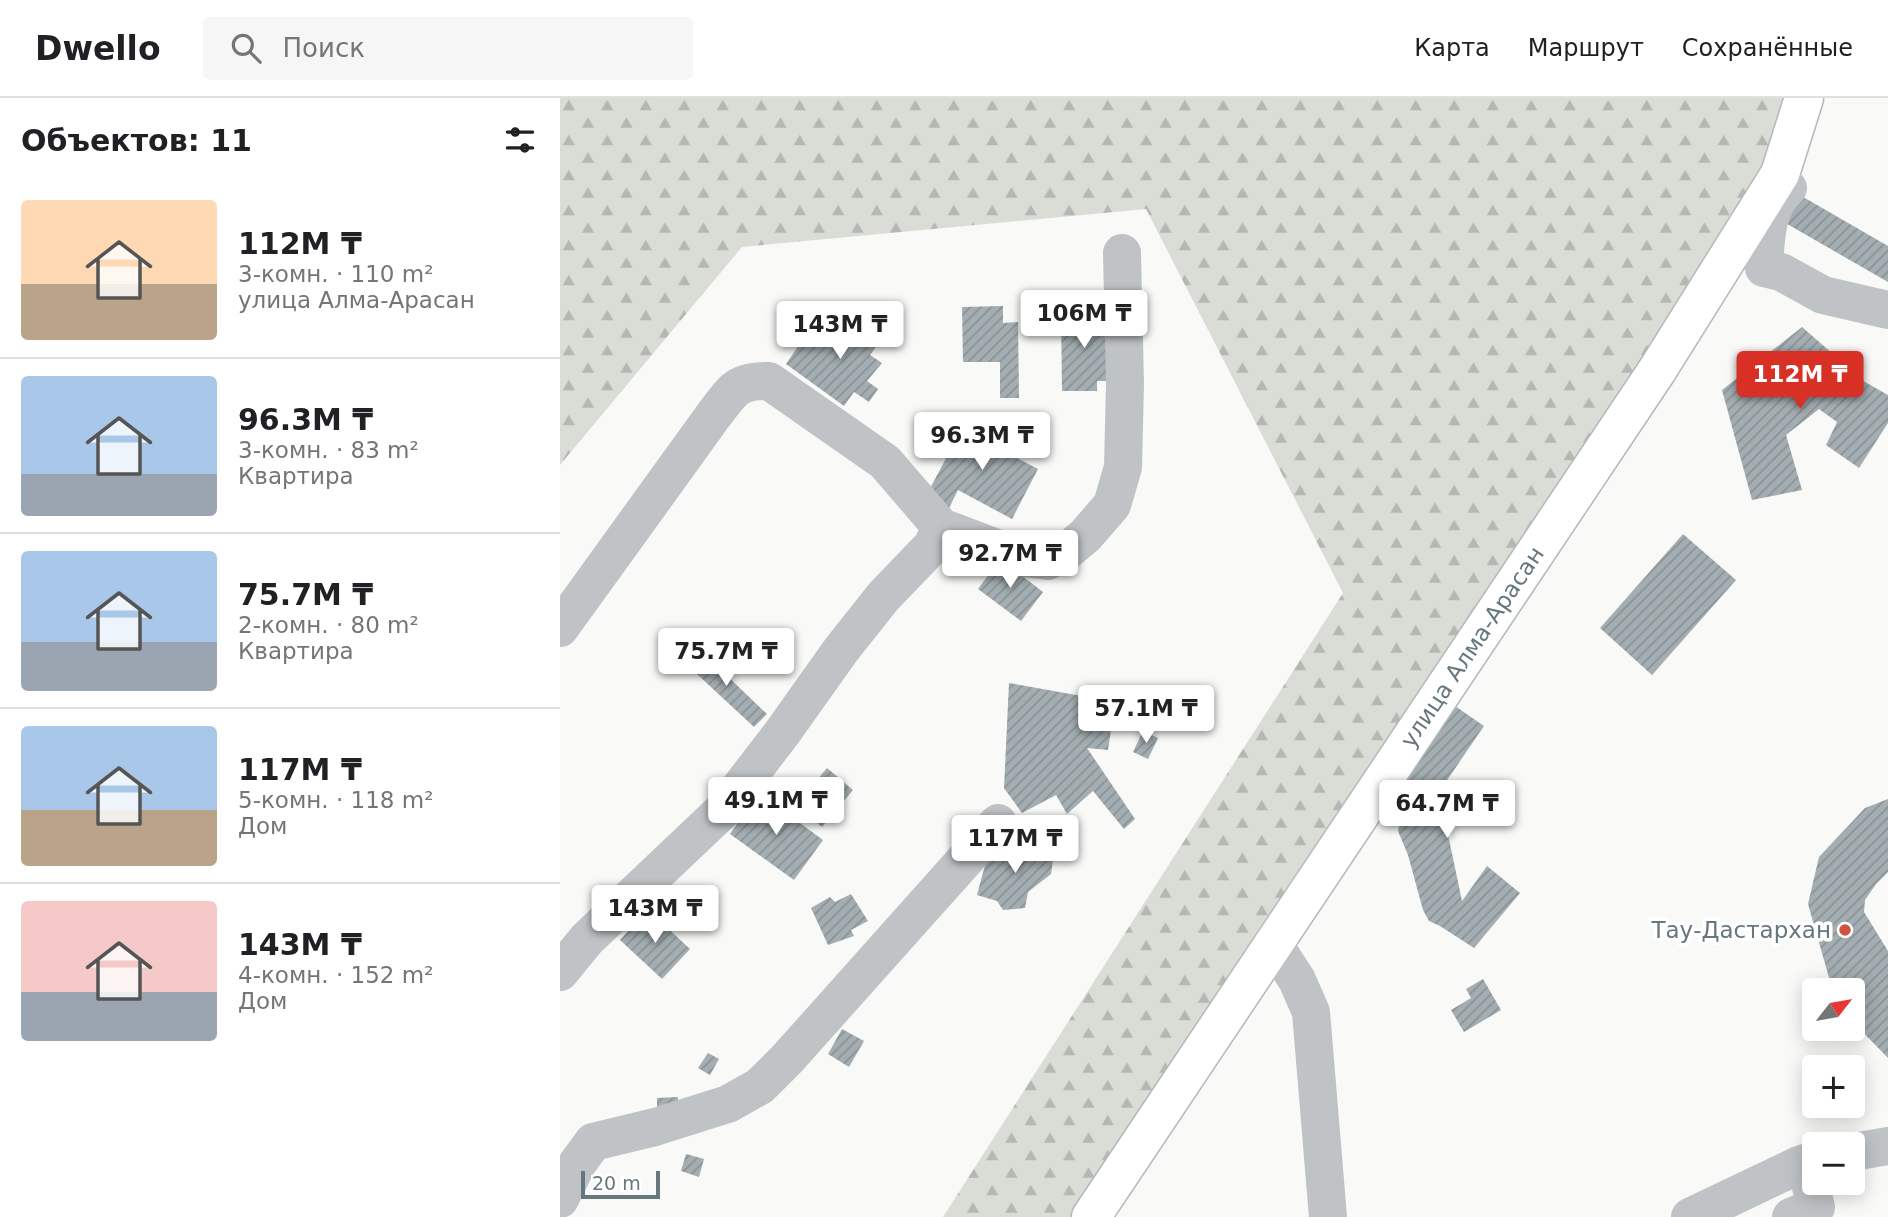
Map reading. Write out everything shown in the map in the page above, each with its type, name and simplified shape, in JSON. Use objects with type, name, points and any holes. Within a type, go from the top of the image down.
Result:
[{"type":"main road","name":"улица Алма-Арасан","points":[[1091,1217],[1658,369],[1780,174],[1804,98]]},
{"type":"lane","points":[[1780,174],[1790,181],[1789,187],[1776,199],[1766,226],[1764,268],[1781,272],[1823,295],[1888,310]]},
{"type":"lane","points":[[560,628],[734,388],[750,380],[769,381],[885,462],[941,527],[1023,558],[1048,561],[1067,551],[1085,536],[1112,505],[1123,467],[1125,384],[1122,253]]},
{"type":"lane","points":[[560,972],[587,939],[722,811],[874,608],[932,546],[941,527]]},
{"type":"lane","points":[[560,1199],[577,1164],[593,1142],[655,1127],[729,1104],[760,1086],[998,822]]},
{"type":"lane","points":[[1273,943],[1297,980],[1311,1012],[1328,1217]]},
{"type":"lane","points":[[1865,1150],[1888,1146]]},
{"type":"lane","points":[[1690,1217],[1802,1166]]},
{"type":"lane","points":[[1791,1217],[1816,1207],[1814,1195]]},
{"type":"green space","points":[[560,98],[1804,98],[1780,174],[1091,1217],[943,1217],[1343,593],[1146,209],[742,247],[560,465]]},
{"type":"building","points":[[1798,194],[1888,246],[1888,282],[1782,221]]},
{"type":"building","points":[[1003,306],[1003,323],[1018,322],[1019,398],[1000,398],[1000,362],[963,362],[962,307]]},
{"type":"building","points":[[1061,312],[1108,312],[1109,381],[1097,381],[1097,391],[1062,391]]},
{"type":"building","points":[[858,317],[884,336],[870,355],[882,363],[867,381],[878,389],[869,402],[854,392],[844,406],[786,364],[803,339],[813,346],[832,319],[849,331]]},
{"type":"building","points":[[1802,327],[1865,382],[1888,395],[1888,423],[1859,468],[1826,445],[1837,422],[1819,409],[1786,435],[1802,490],[1752,500],[1722,390]]},
{"type":"building","points":[[968,417],[1002,435],[1000,449],[1038,469],[1012,519],[958,490],[948,510],[925,498]]},
{"type":"building","points":[[1683,534],[1736,580],[1652,675],[1600,628]]},
{"type":"building","points":[[1000,559],[1043,592],[1021,621],[978,589]]},
{"type":"building","points":[[699,649],[767,714],[754,727],[685,663]]},
{"type":"building","points":[[1009,683],[1115,702],[1108,750],[1087,748],[1135,819],[1124,829],[1093,791],[1067,814],[1056,795],[1022,813],[1004,788]]},
{"type":"building","points":[[1455,706],[1484,726],[1439,792],[1462,901],[1487,866],[1520,893],[1474,948],[1429,921],[1398,831],[1407,809],[1401,785]]},
{"type":"building","points":[[1143,731],[1158,738],[1148,759],[1133,752]]},
{"type":"building","points":[[827,768],[853,790],[822,827],[796,805]]},
{"type":"building","points":[[759,793],[823,840],[794,880],[730,834]]},
{"type":"building","name":"Тау-Дастархан","points":[[1888,799],[1888,872],[1865,900],[1864,912],[1888,951],[1888,1058],[1866,1035],[1866,978],[1830,978],[1808,904],[1819,857],[1865,808]]},
{"type":"building","points":[[1014,842],[1036,851],[1045,846],[1053,859],[1051,874],[1028,892],[1025,908],[1003,910],[997,901],[977,895],[988,854],[1000,857]]},
{"type":"building","points":[[851,894],[868,921],[851,930],[854,936],[828,945],[811,908],[830,897],[835,902]]},
{"type":"building","points":[[648,910],[690,949],[662,979],[620,940]]},
{"type":"building","points":[[1483,979],[1501,1010],[1464,1032],[1451,1010],[1471,998],[1466,989]]},
{"type":"building","points":[[842,1029],[864,1041],[849,1067],[828,1054]]},
{"type":"building","points":[[708,1053],[719,1059],[710,1075],[698,1068]]},
{"type":"building","points":[[678,1097],[678,1111],[657,1112],[657,1098]]},
{"type":"building","points":[[686,1154],[704,1159],[699,1177],[681,1171]]},
{"type":"place","name":"Тау-Дастархан","points":[[1845,930]]}]
